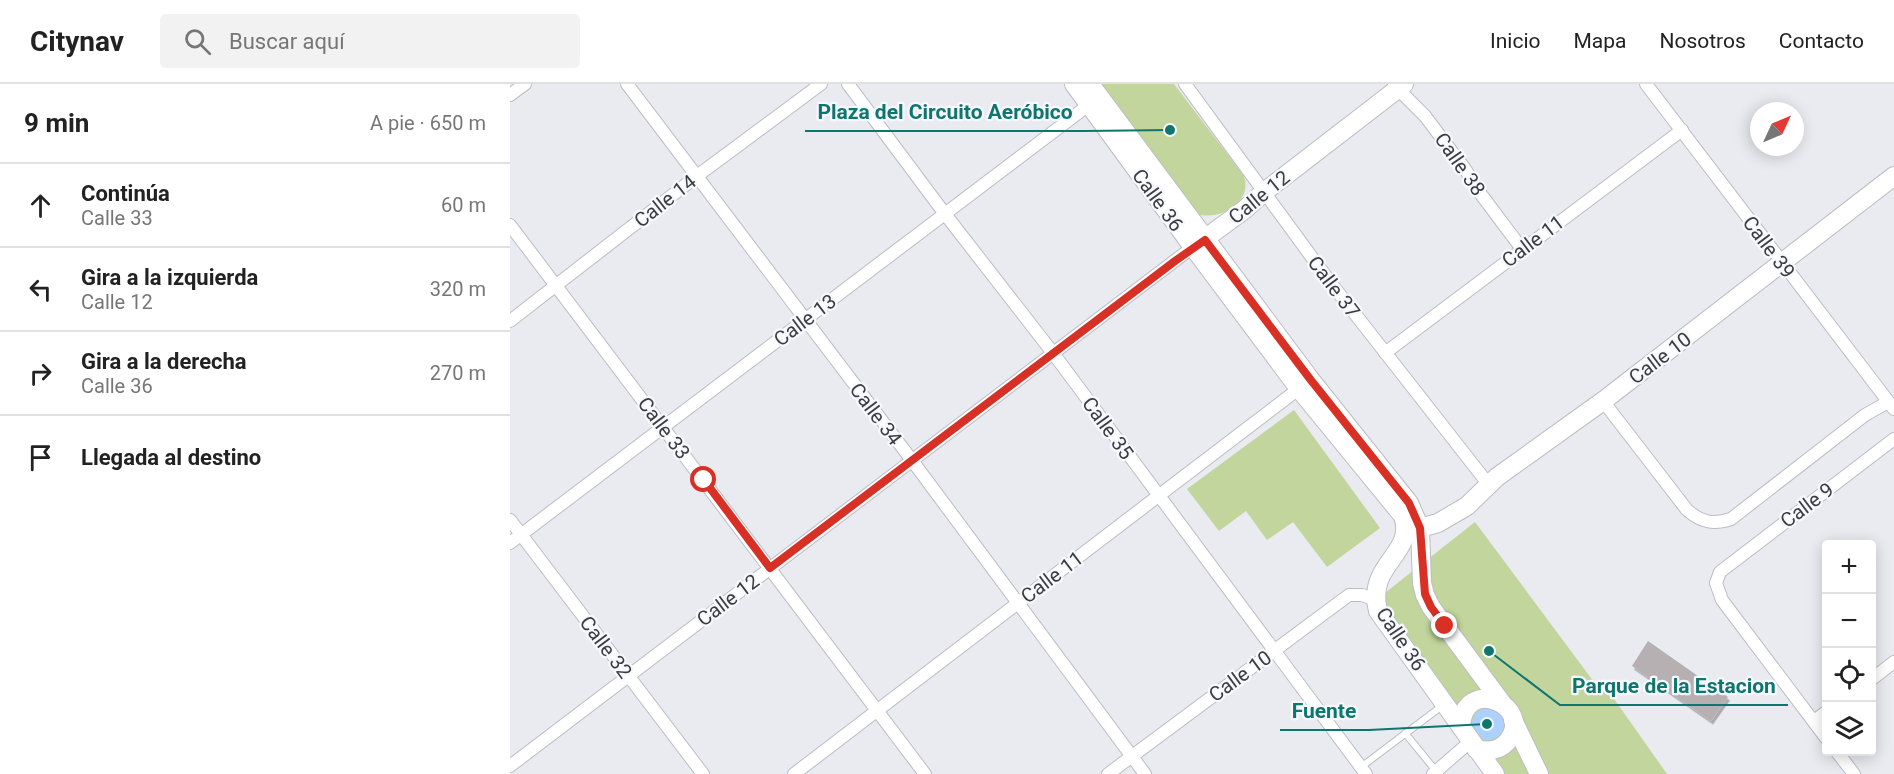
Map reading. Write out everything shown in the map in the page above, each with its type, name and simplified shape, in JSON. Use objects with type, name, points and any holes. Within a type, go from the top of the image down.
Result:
[{"type":"street","points":[[510,95],[525,84]]},
{"type":"street","name":"Calle 34","points":[[627,84],[911,459],[1145,774]]},
{"type":"street","name":"Calle 14","points":[[510,321],[697,176],[821,84]]},
{"type":"street","name":"Calle 35","points":[[848,84],[1053,353],[1364,770]]},
{"type":"street","name":"Calle 36","points":[[1074,84],[1093,95],[1199,244],[1403,516],[1406,537],[1382,573],[1376,591],[1378,611],[1495,774]]},
{"type":"street","name":"Calle 37","points":[[1185,84],[1385,353],[1489,485]]},
{"type":"street","name":"Calle 39","points":[[1646,84],[1891,405]]},
{"type":"street","name":"Calle 12","points":[[510,766],[911,459],[1244,210],[1398,86]]},
{"type":"street","name":"Calle 38","points":[[1398,86],[1425,116],[1466,169],[1480,193],[1522,249]]},
{"type":"street","name":"Calle 13","points":[[510,543],[945,214],[1093,95]]},
{"type":"street","name":"Calle 11","points":[[1385,353],[1682,130]]},
{"type":"street","name":"Calle 10","points":[[1420,528],[1451,517],[1476,499],[1489,485],[1603,401],[1894,176]]},
{"type":"street","name":"Calle 33","points":[[510,225],[926,774]]},
{"type":"street","name":"Calle 36","points":[[1305,384],[1409,503],[1420,528],[1422,583],[1428,601],[1502,703]]},
{"type":"street","name":"Calle 11","points":[[794,774],[1305,384]]},
{"type":"street","points":[[1603,401],[1687,510],[1698,519],[1719,523],[1731,519],[1865,415],[1891,405]]},
{"type":"street","name":"Calle 9","points":[[1814,722],[1722,600],[1716,583],[1720,572],[1894,439]]},
{"type":"street","name":"Calle 32","points":[[510,520],[704,774]]},
{"type":"street","name":"Calle 10","points":[[1108,774],[1349,595],[1362,594],[1376,600]]},
{"type":"street","points":[[1876,676],[1894,662]]},
{"type":"street","points":[[1513,720],[1512,734],[1503,746],[1490,751],[1470,739],[1463,714],[1471,704],[1483,699],[1502,703],[1507,707],[1539,774]]},
{"type":"street","points":[[1822,716],[1814,722],[1822,732]]},
{"type":"street","points":[[1434,773],[1470,739]]},
{"type":"street","points":[[1840,756],[1854,774]]},
{"type":"lane","points":[[1364,770],[1405,733],[1445,703]]},
{"type":"lane","points":[[1405,733],[1434,773]]},
{"type":"green space","points":[[1097,84],[1174,84],[1244,176],[1244,194],[1239,202],[1232,208],[1215,215],[1197,214]]},
{"type":"green space","points":[[1294,410],[1380,528],[1327,567],[1293,522],[1267,540],[1246,511],[1219,531],[1187,489]]},
{"type":"green space","points":[[1475,522],[1594,682],[1612,696],[1667,774],[1495,774],[1376,600]]},
{"type":"water","points":[[1488,708],[1499,713],[1504,724],[1499,735],[1488,740],[1477,735],[1472,724],[1477,713]]},
{"type":"building","points":[[1648,641],[1728,697],[1711,721],[1632,666]]},
{"type":"place","name":"Plaza del Circuito Aeróbico","points":[[1170,130]]},
{"type":"place","name":"Parque de la Estacion","points":[[1489,651]]},
{"type":"place","name":"Fuente","points":[[1487,724]]},
{"type":"route","points":[[704,480],[770,568],[911,459],[1205,240],[1414,511],[1422,542],[1422,583],[1431,607],[1445,626]]}]
